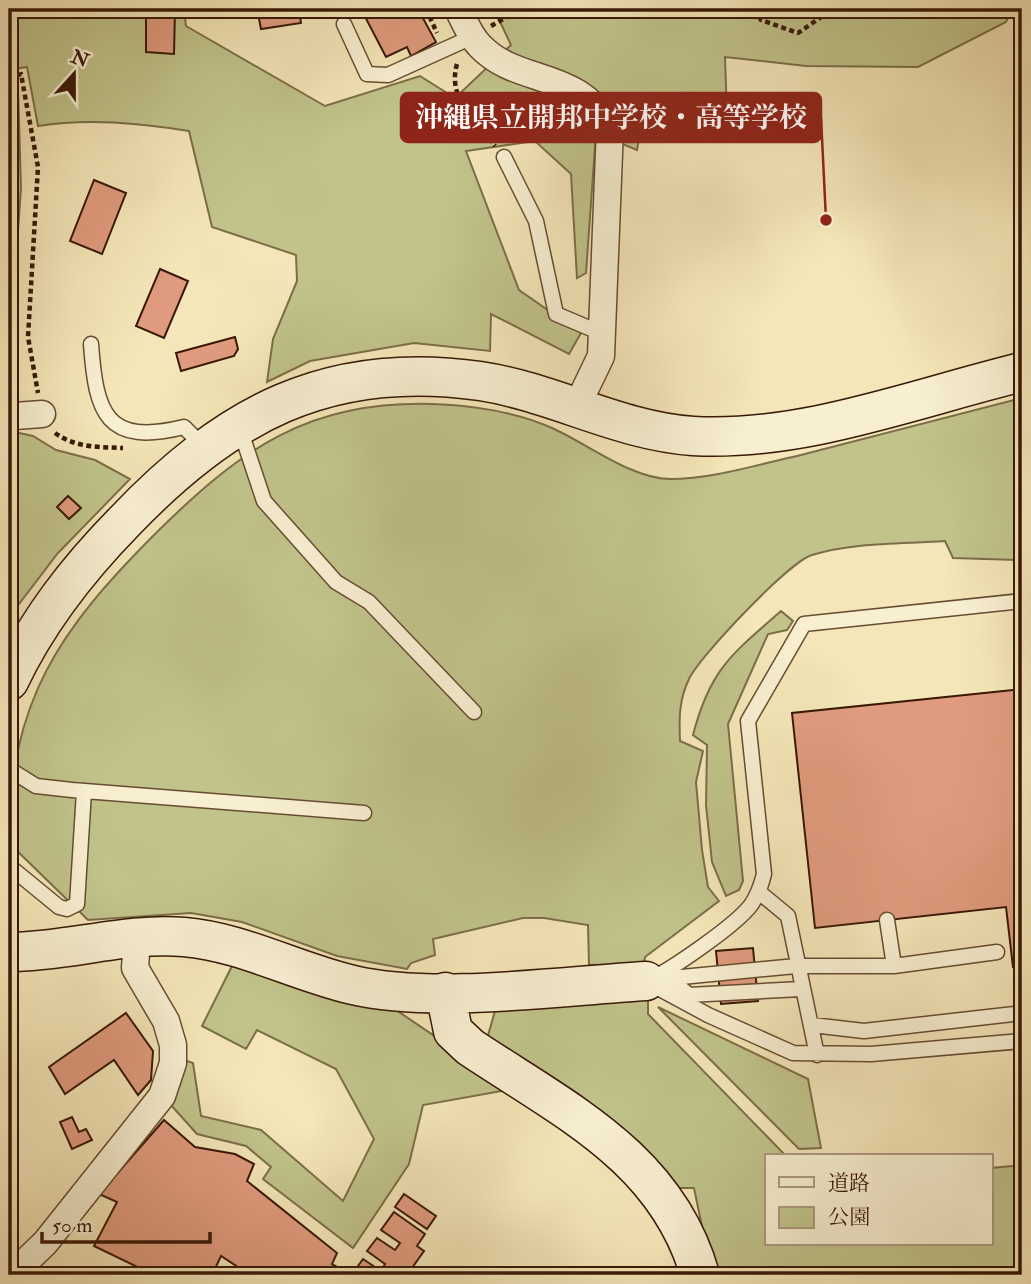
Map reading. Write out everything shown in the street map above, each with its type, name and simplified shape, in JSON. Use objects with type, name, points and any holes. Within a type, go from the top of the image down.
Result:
[{"type":"street","points":[[458,9],[466,40],[499,60],[577,91],[599,108],[610,128],[601,356],[577,406]]},
{"type":"street","points":[[9,681],[40,621],[73,578],[163,481],[204,447],[238,424],[307,393],[339,385],[402,376],[482,381],[577,406],[622,423],[656,431],[732,437],[825,423],[1022,372]]},
{"type":"street","points":[[15,416],[42,414]]},
{"type":"street","points":[[9,952],[47,951],[137,938],[184,937],[237,947],[354,985],[406,991],[445,992],[657,980]]},
{"type":"street","points":[[9,1270],[20,1266],[45,1243],[162,1096],[173,1063],[173,1045],[166,1021],[135,968],[137,938]]},
{"type":"street","points":[[445,992],[453,1031],[470,1047],[615,1145],[639,1167],[679,1220],[700,1275]]},
{"type":"lane","points":[[344,24],[367,74],[388,75],[466,40]]},
{"type":"lane","points":[[504,157],[536,221],[556,314],[601,333]]},
{"type":"lane","points":[[91,344],[94,379],[101,404],[114,422],[127,432],[146,435],[184,427],[204,447]]},
{"type":"lane","points":[[238,424],[264,501],[336,582],[369,602],[474,712]]},
{"type":"lane","points":[[657,980],[749,908],[759,892],[764,874],[748,721],[804,624],[1022,601]]},
{"type":"lane","points":[[9,769],[36,786],[363,813]]},
{"type":"lane","points":[[9,866],[59,907],[67,909],[77,904],[84,791]]},
{"type":"lane","points":[[759,892],[788,916],[796,966],[817,1055]]},
{"type":"lane","points":[[887,920],[894,966]]},
{"type":"lane","points":[[657,980],[796,966],[894,966],[997,952]]},
{"type":"lane","points":[[657,980],[689,995],[802,989]]},
{"type":"lane","points":[[657,980],[708,1015],[793,1054],[871,1054],[1022,1041]]},
{"type":"lane","points":[[812,1025],[864,1031],[1022,1013]]},
{"type":"path","points":[[504,157],[459,102],[453,79],[466,40],[521,9]]},
{"type":"path","points":[[755,9],[761,20],[798,33],[824,15],[844,15],[853,9]]},
{"type":"path","points":[[9,79],[21,74],[38,167],[28,337],[42,414],[53,431],[66,441],[90,447],[134,449]]},
{"type":"path","points":[[9,1005],[9,1011]]},
{"type":"green space","points":[[9,9],[184,9],[186,26],[325,106],[420,76],[455,98],[511,45],[494,9],[1012,9],[1006,22],[918,67],[806,66],[725,57],[727,115],[645,103],[637,150],[596,133],[586,273],[577,278],[571,174],[535,141],[466,151],[519,290],[581,333],[569,354],[491,314],[490,351],[414,343],[310,361],[267,382],[273,339],[297,281],[296,255],[212,227],[189,131],[113,122],[38,126],[27,67],[9,70]]},
{"type":"green space","points":[[11,88],[18,89],[21,188],[9,358]]},
{"type":"green space","points":[[1022,398],[1022,560],[953,558],[945,541],[861,546],[812,555],[766,591],[696,668],[681,702],[680,741],[703,751],[696,782],[702,850],[708,887],[719,901],[645,957],[644,964],[589,965],[588,925],[544,918],[523,918],[433,939],[435,955],[411,963],[407,969],[337,956],[242,922],[191,913],[88,920],[9,843],[11,793],[18,748],[30,708],[46,671],[67,636],[122,568],[187,503],[248,454],[312,421],[348,411],[388,405],[432,404],[494,410],[538,422],[640,473],[670,479],[734,471]]},
{"type":"green space","points":[[9,427],[10,431],[33,436],[56,450],[95,460],[130,479],[58,553],[19,604],[9,599]]},
{"type":"green space","points":[[781,611],[793,621],[787,630],[768,634],[728,724],[743,881],[739,890],[726,896],[712,862],[706,805],[707,745],[693,735],[715,678],[736,652]]},
{"type":"green space","points":[[232,966],[396,1010],[513,1089],[423,1105],[409,1164],[353,1248],[263,1179],[271,1167],[246,1146],[197,1134],[170,1104],[184,1060],[193,1063],[201,1116],[261,1130],[343,1201],[374,1139],[336,1069],[257,1030],[246,1049],[202,1026]]},
{"type":"green space","points":[[648,999],[648,1014],[784,1154],[765,1154],[765,1246],[992,1246],[992,1168],[1022,1165],[1022,1275],[712,1275],[694,1188],[674,1188],[487,1039],[495,1011]]},
{"type":"green space","points":[[658,1007],[808,1079],[821,1148],[799,1149]]},
{"type":"building","points":[[146,9],[175,9],[174,54],[146,52]]},
{"type":"building","points":[[257,9],[299,9],[301,23],[261,29]]},
{"type":"building","points":[[361,9],[418,9],[436,42],[411,56],[407,47],[386,57]]},
{"type":"building","points":[[94,180],[126,193],[102,254],[70,241]]},
{"type":"building","points":[[160,269],[188,281],[164,338],[136,326]]},
{"type":"building","points":[[235,337],[238,349],[234,356],[181,371],[176,353]]},
{"type":"building","points":[[68,496],[81,508],[69,519],[57,507]]},
{"type":"building","points":[[1022,689],[1022,965],[1013,967],[1006,907],[815,928],[792,713]]},
{"type":"building","points":[[753,948],[758,1001],[721,1004],[716,951]]},
{"type":"building","points":[[126,1013],[153,1051],[151,1080],[138,1095],[114,1060],[65,1094],[49,1067]]},
{"type":"building","points":[[72,1117],[79,1132],[86,1129],[92,1140],[72,1149],[60,1122]]},
{"type":"building","points":[[164,1120],[195,1147],[235,1154],[254,1164],[247,1181],[337,1253],[332,1264],[341,1269],[336,1275],[250,1275],[221,1256],[212,1275],[154,1275],[94,1246],[117,1202],[99,1194]]},
{"type":"building","points":[[404,1194],[436,1216],[427,1229],[395,1207]]},
{"type":"building","points":[[394,1212],[425,1234],[417,1246],[424,1251],[407,1275],[356,1275],[353,1273],[363,1259],[381,1271],[385,1264],[367,1251],[377,1238],[395,1250],[400,1243],[381,1230]]},
{"type":"place","name":"沖縄県立開邦中学校・高等学校","points":[[826,220]]}]
